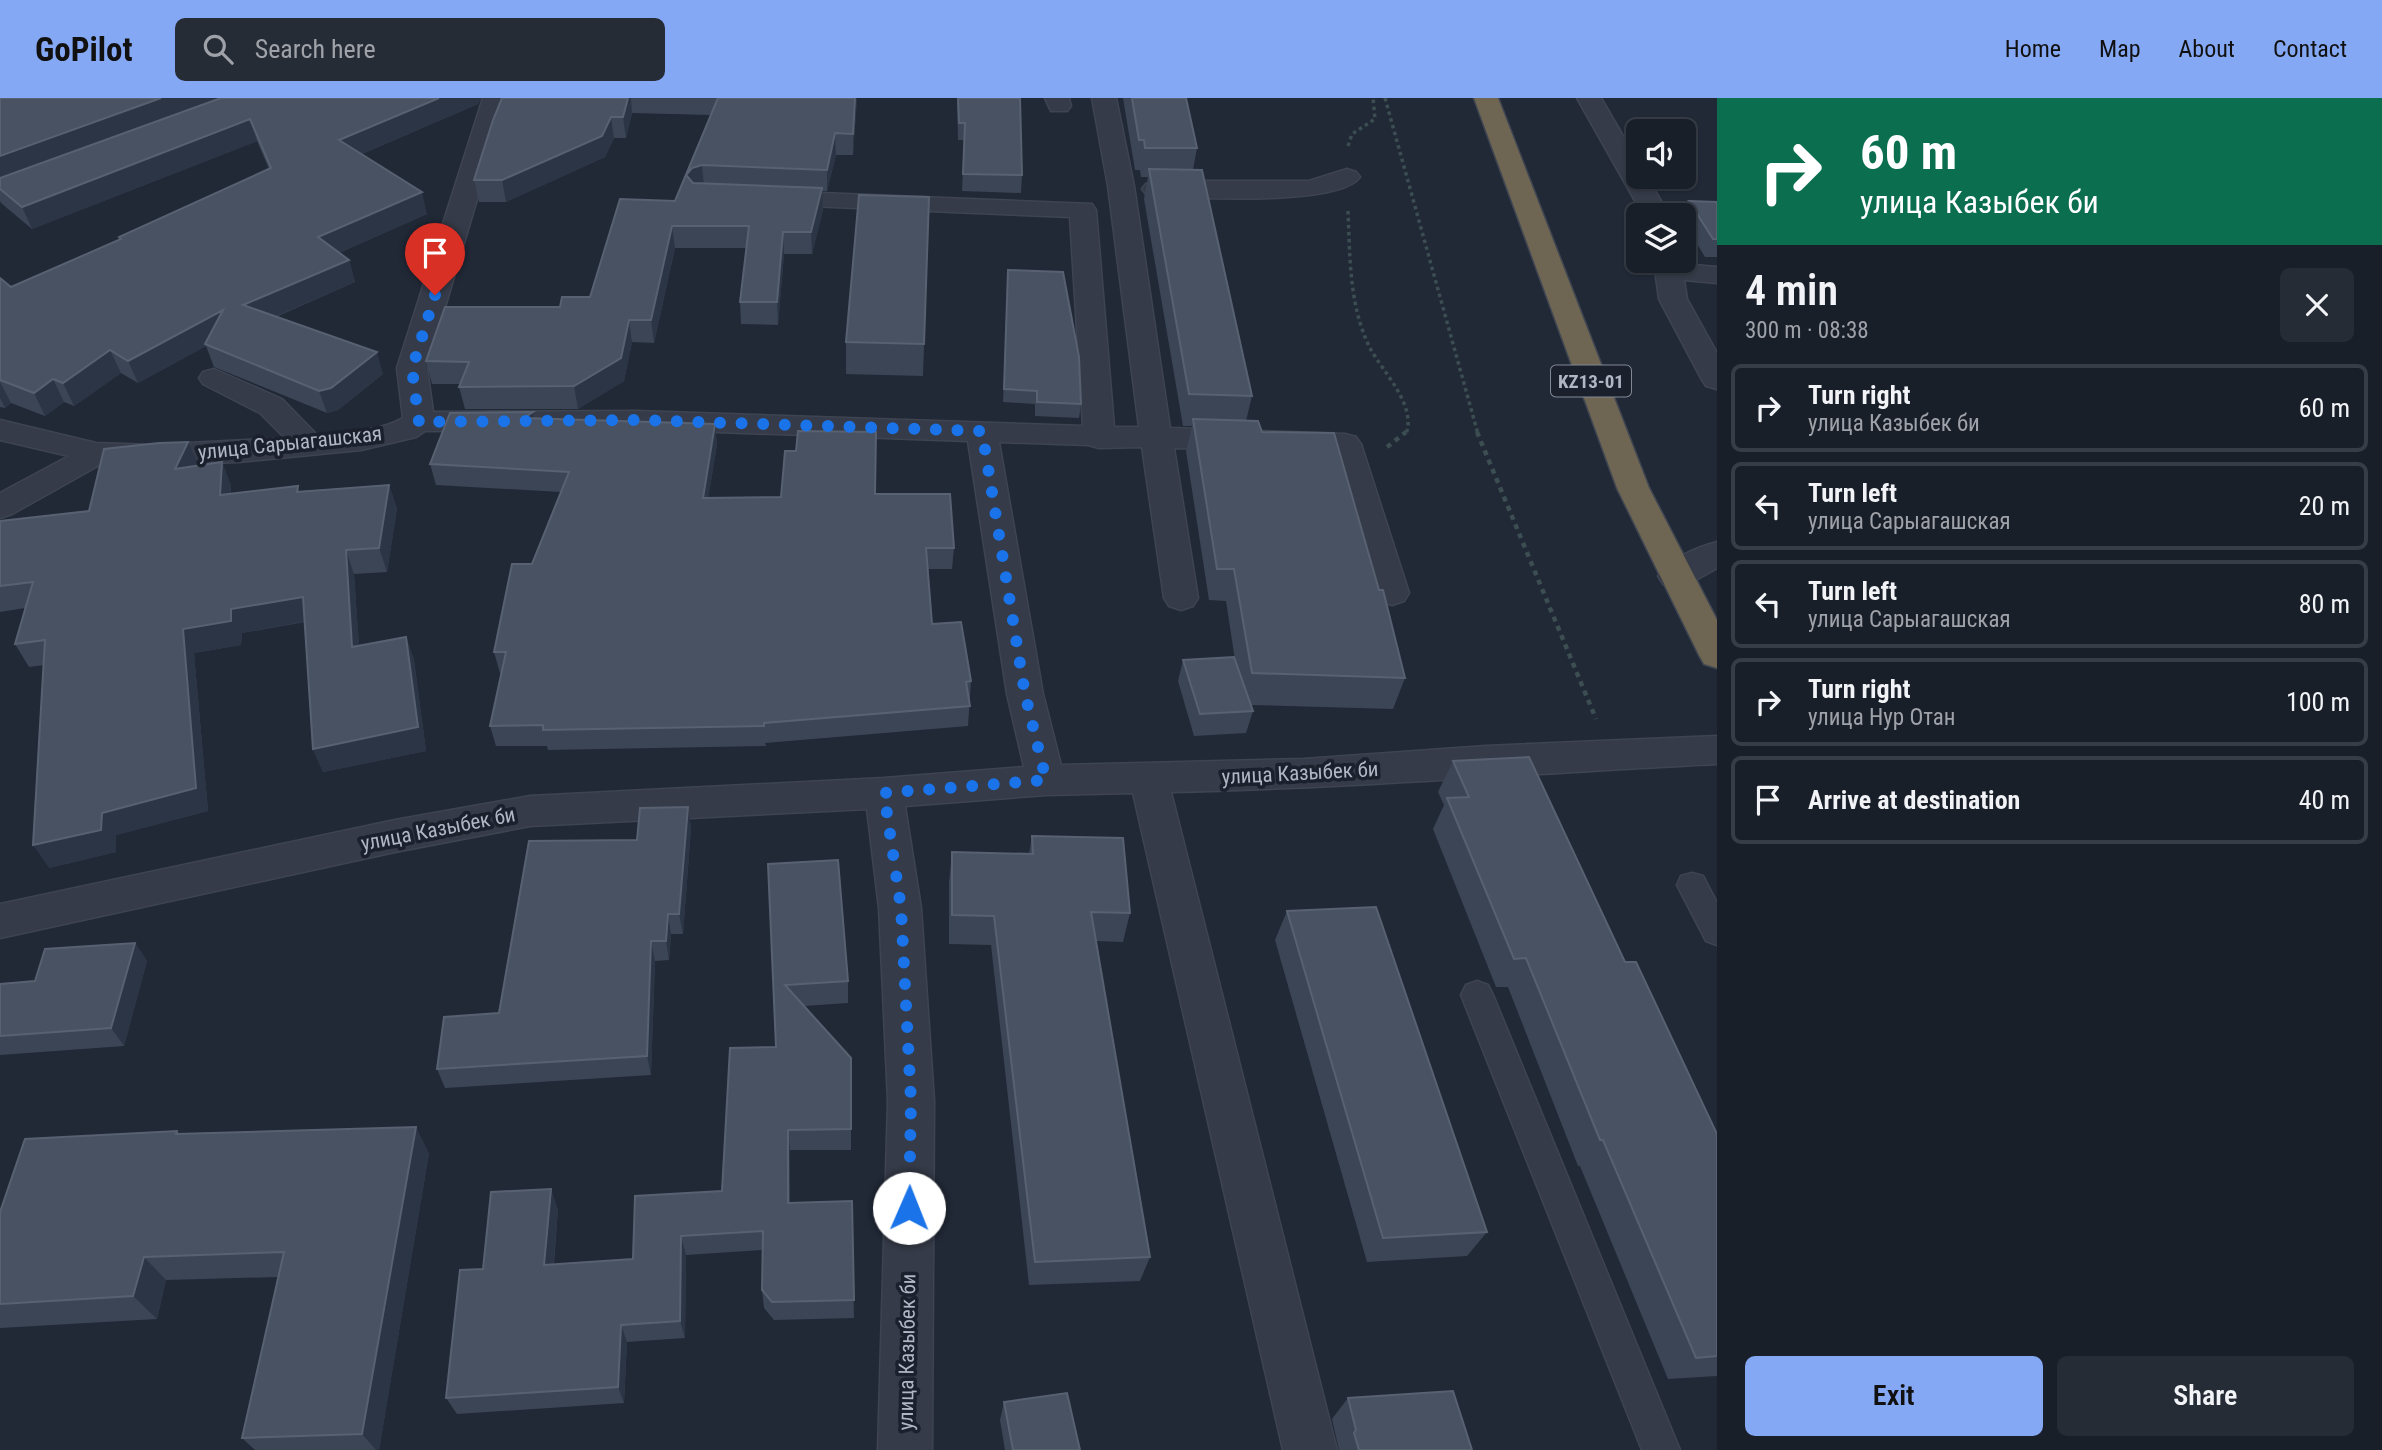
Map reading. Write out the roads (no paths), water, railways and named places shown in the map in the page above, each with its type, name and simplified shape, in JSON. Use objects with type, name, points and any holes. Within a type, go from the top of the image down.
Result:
[{"type":"highway","name":"KZ13-01","points":[[1486,98],[1633,488],[1717,655]]},
{"type":"street","points":[[419,422],[412,369],[495,98]]},
{"type":"street","points":[[1104,98],[1121,188],[1132,278],[1181,598]]},
{"type":"street","points":[[1589,98],[1649,203]]},
{"type":"street","points":[[1121,188],[1309,190],[1334,184],[1347,177]]},
{"type":"street","points":[[743,198],[1083,210],[1098,438]]},
{"type":"street","points":[[1696,271],[1717,275]]},
{"type":"street","points":[[1670,273],[1673,299],[1717,380]]},
{"type":"street","points":[[214,378],[271,406],[310,445]]},
{"type":"street","name":"улица Сарыагашская","points":[[0,430],[96,453],[152,455],[238,452],[360,440],[405,430],[419,422],[636,420],[982,431],[1098,438],[1345,444],[1392,593]]},
{"type":"street","points":[[982,431],[1025,694],[1046,780]]},
{"type":"street","points":[[0,507],[96,453]]},
{"type":"street","points":[[1675,576],[1717,553]]},
{"type":"street","name":"улица Казыбек би","points":[[0,922],[396,836],[530,811],[884,793],[1046,780],[1149,780],[1304,774],[1610,753],[1717,750]]},
{"type":"street","points":[[1149,780],[1310,1450]]},
{"type":"street","name":"улица Казыбек би","points":[[884,793],[901,908],[911,1101],[905,1450]]},
{"type":"lane","points":[[1692,885],[1717,932]]},
{"type":"lane","points":[[1477,995],[1661,1450]]}]
